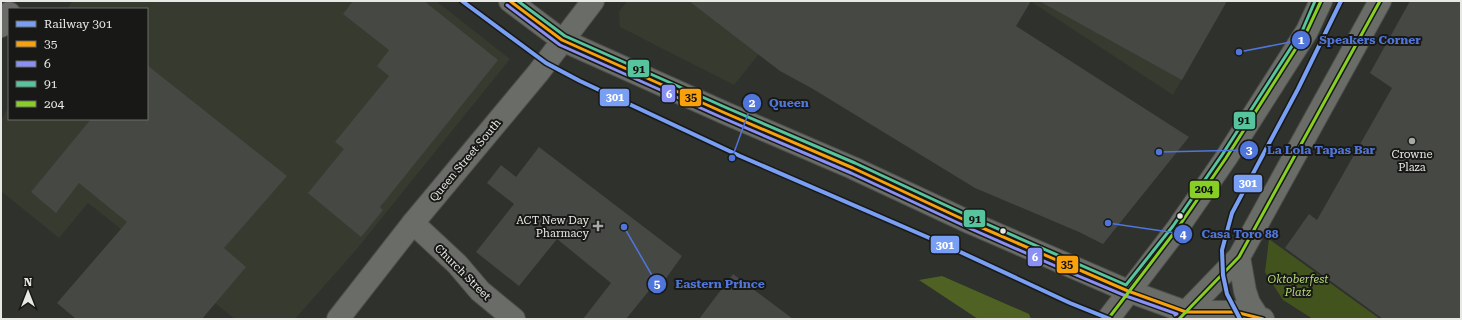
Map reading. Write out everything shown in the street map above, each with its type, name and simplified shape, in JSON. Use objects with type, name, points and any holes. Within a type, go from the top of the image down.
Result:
[{"type":"main road","points":[[510,1],[562,40],[718,110],[853,168],[971,223],[1185,317],[1236,312],[1261,318]]},
{"type":"main road","points":[[1108,319],[1177,229],[1226,158],[1307,31],[1321,1]]},
{"type":"main road","points":[[1185,317],[1239,257],[1380,1]]},
{"type":"main road","points":[[1239,257],[1245,291],[1249,303],[1261,318]]},
{"type":"street","name":"Queen Street South","points":[[338,319],[413,223],[538,73],[593,1]]},
{"type":"street","points":[[1,26],[8,15]]},
{"type":"street","name":"Church Street","points":[[413,223],[457,264],[480,291],[514,319]]},
{"type":"shaded area","points":[[72,1],[436,1],[510,59],[356,250],[295,319],[235,319],[88,203],[59,238],[1,191],[1,120],[8,108],[8,120],[148,120],[148,8],[68,8]]},
{"type":"shaded area","points":[[627,1],[801,1],[734,85],[620,27],[619,12]]},
{"type":"shaded area","points":[[1030,1],[1227,1],[1173,95]]},
{"type":"green space","name":"Oktoberfest Platz","points":[[1269,239],[1380,319],[1313,319],[1283,300],[1265,272]]},
{"type":"green space","points":[[942,276],[1029,314],[1031,319],[978,319],[919,280]]},
{"type":"building","points":[[353,1],[424,1],[498,60],[380,207],[383,210],[361,237],[308,193],[344,149],[335,142],[389,76],[377,66],[389,50],[343,14]]},
{"type":"building","points":[[689,1],[1031,1],[1016,26],[1189,137],[1103,244],[1079,232],[975,188],[813,89],[780,71]]},
{"type":"building","points":[[1039,1],[1227,1],[1182,80]]},
{"type":"building","name":"Crowne Plaza","points":[[1410,1],[1461,1],[1461,319],[1383,319],[1285,248],[1309,214],[1317,220],[1392,88],[1370,73]]},
{"type":"building","points":[[148,66],[287,176],[224,248],[246,267],[202,319],[76,319],[57,303],[127,222],[79,183],[56,213],[31,192],[90,120],[148,120]]},
{"type":"building","points":[[539,147],[682,256],[657,291],[652,287],[626,319],[583,319],[611,283],[557,239],[519,286],[476,252],[514,204],[487,183],[501,165],[516,177]]},
{"type":"building","points":[[733,274],[793,319],[699,319]]},
{"type":"rail line","name":"301","points":[[462,1],[546,63],[580,81],[740,156],[941,243],[1070,303],[1110,319]]},
{"type":"rail line","name":"301","points":[[1240,319],[1227,294],[1223,275],[1222,250],[1232,213],[1298,89],[1341,1]]},
{"type":"transit line","name":"35","points":[[510,1],[562,40],[853,168],[971,223],[1128,291],[1186,312],[1235,312],[1263,319]]},
{"type":"transit line","name":"91","points":[[518,1],[565,36],[855,163],[973,218],[1126,285],[1173,226],[1222,155],[1303,29],[1315,1]]},
{"type":"transit line","name":"204","points":[[1108,319],[1177,229],[1226,158],[1307,31],[1321,1]]},
{"type":"transit line","name":"204","points":[[1179,319],[1239,257],[1380,1]]},
{"type":"transit line","name":"6","points":[[507,5],[560,45],[851,173],[969,228],[1069,272],[1126,296],[1177,314],[1175,315]]},
{"type":"place","name":"Speakers Corner","points":[[1239,52]]},
{"type":"place","name":"Crowne Plaza","points":[[1412,141]]},
{"type":"place","name":"La Lola Tapas Bar","points":[[1159,152]]},
{"type":"place","name":"Queen","points":[[732,158]]},
{"type":"place","name":"Casa Toro 88","points":[[1108,223]]},
{"type":"place","name":"ACT New Day Pharmacy","points":[[598,226]]},
{"type":"place","name":"Eastern Prince","points":[[624,227]]}]
